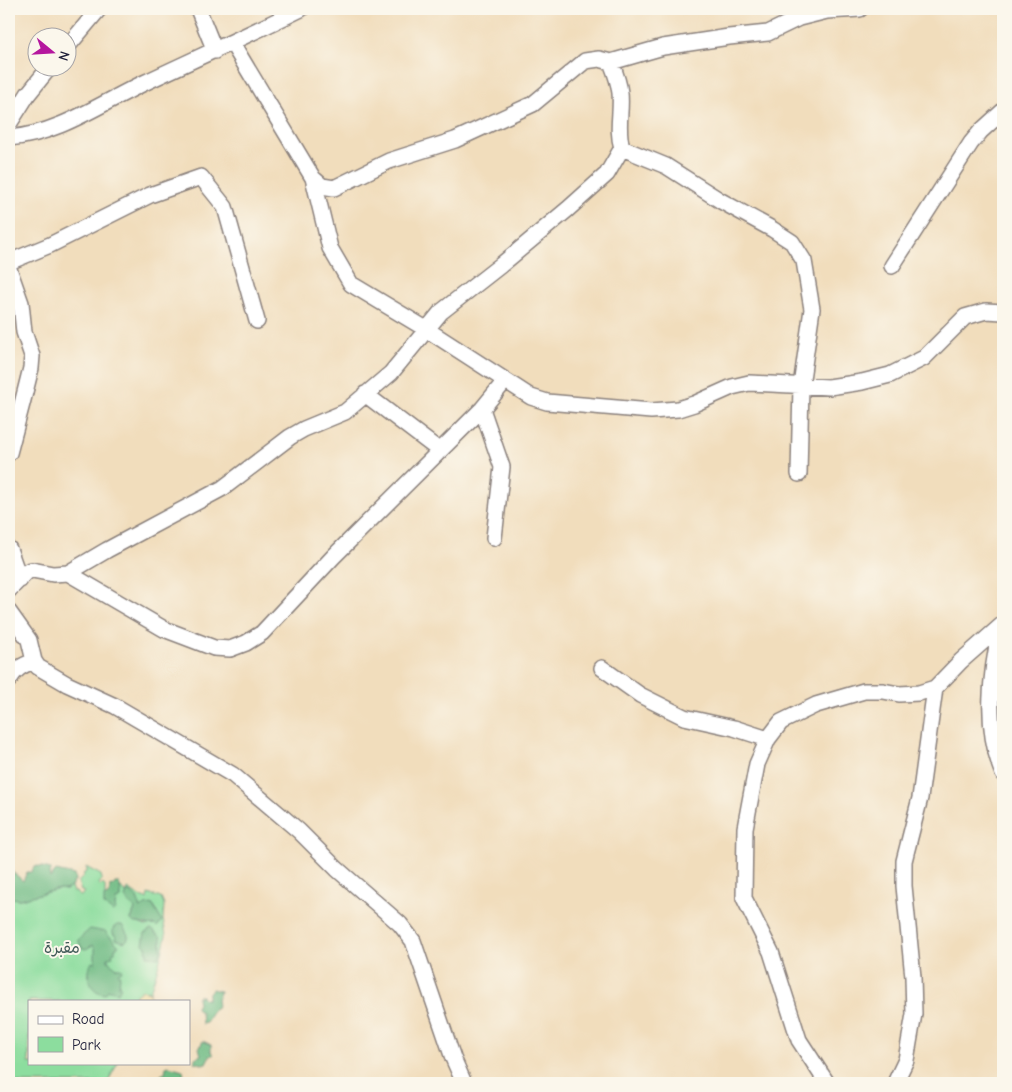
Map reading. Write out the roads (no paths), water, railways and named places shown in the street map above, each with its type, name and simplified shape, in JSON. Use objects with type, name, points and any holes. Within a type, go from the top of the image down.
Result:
[{"type":"street","points":[[78,34],[99,9]]},
{"type":"street","points":[[198,9],[215,51]]},
{"type":"street","points":[[9,138],[26,136],[74,120],[144,83],[301,9]]},
{"type":"street","points":[[313,178],[322,186],[334,188],[389,161],[455,140],[533,104],[585,61],[599,59],[611,62],[663,47],[768,33],[799,18],[827,11],[860,9]]},
{"type":"street","points":[[232,43],[313,178],[330,248],[351,284],[426,329],[531,397],[547,402],[651,411],[678,410],[732,387],[749,383],[829,387],[862,382],[890,375],[924,358],[964,316],[986,311],[1003,312]]},
{"type":"street","points":[[14,585],[28,571],[32,570],[52,574],[68,573],[223,488],[290,437],[345,412],[391,373],[441,312],[568,209],[606,174],[622,148],[618,135],[620,93],[611,62]]},
{"type":"street","points":[[9,124],[41,78]]},
{"type":"street","points":[[892,266],[971,143],[1003,111]]},
{"type":"street","points":[[622,148],[666,166],[722,202],[772,229],[792,242],[804,261],[812,309],[801,386],[799,474]]},
{"type":"street","points":[[9,262],[50,245],[150,195],[200,177],[225,207],[257,321]]},
{"type":"street","points":[[9,269],[22,303],[24,332],[32,356],[24,400],[9,452]]},
{"type":"street","points":[[68,573],[164,629],[214,648],[230,649],[246,644],[262,633],[334,556],[482,409],[505,381]]},
{"type":"street","points":[[366,394],[440,451]]},
{"type":"street","points":[[482,409],[502,467],[494,538]]},
{"type":"street","points":[[9,549],[14,585]]},
{"type":"street","points":[[9,612],[29,640],[34,661],[38,668],[115,706],[233,775],[299,831],[338,869],[400,924],[413,941],[453,1058],[464,1083]]},
{"type":"street","points":[[826,1083],[799,1040],[771,952],[744,898],[745,828],[757,764],[768,739],[781,722],[816,705],[864,691],[883,691],[899,694],[919,693],[935,688],[961,661],[1002,625]]},
{"type":"street","points":[[1002,625],[993,664],[991,709],[999,763],[1003,774]]},
{"type":"street","points":[[9,680],[15,671],[34,661]]},
{"type":"street","points":[[602,668],[640,695],[684,717],[734,728],[768,739]]},
{"type":"street","points":[[895,1083],[906,1060],[914,1014],[913,977],[904,886],[904,861],[920,798],[935,688]]},
{"type":"park label","name":"مقبرة","points":[[62,948]]}]
